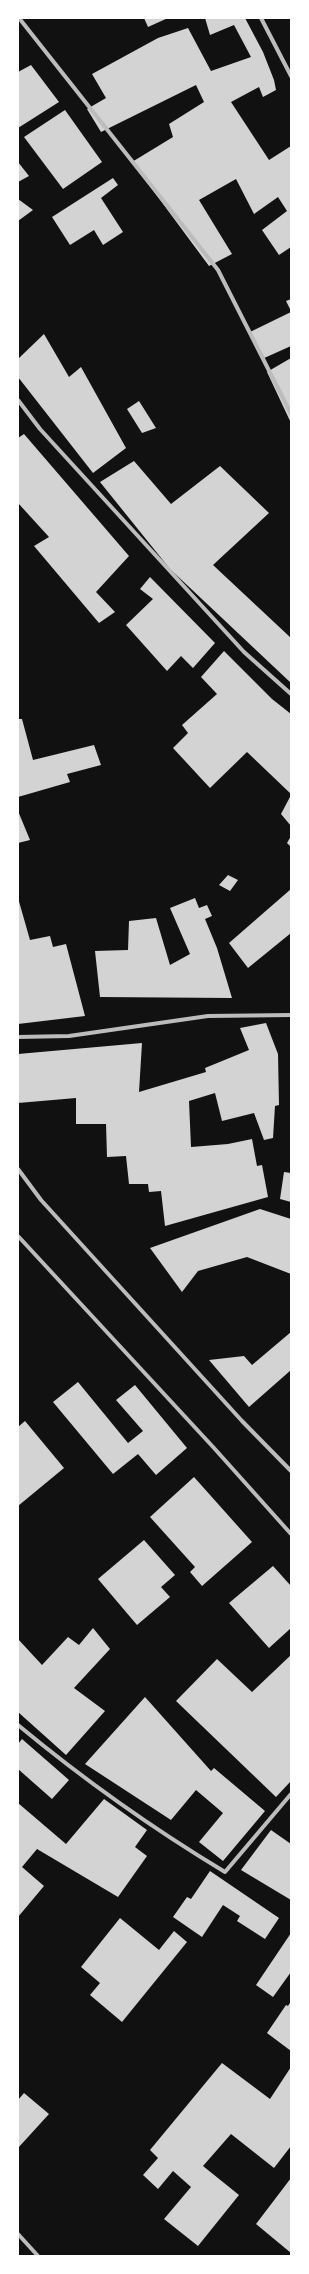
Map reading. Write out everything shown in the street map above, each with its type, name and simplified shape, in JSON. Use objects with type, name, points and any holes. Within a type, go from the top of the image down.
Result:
[{"type":"street","points":[[19,18],[218,270],[291,414]]},
{"type":"street","points":[[261,18],[291,76]]},
{"type":"street","points":[[18,400],[40,429],[244,652],[291,694]]},
{"type":"street","points":[[18,1036],[69,1036],[208,1016],[291,1015]]},
{"type":"street","points":[[18,1169],[41,1200],[62,1224],[242,1422],[291,1471]]},
{"type":"street","points":[[18,1236],[214,1448],[291,1534]]},
{"type":"street","points":[[18,1725],[71,1768],[185,1848],[225,1872],[291,1794]]},
{"type":"street","points":[[18,2234],[38,2256]]},
{"type":"building","points":[[144,18],[168,18],[148,27]]},
{"type":"building","points":[[205,18],[245,18],[263,52],[274,80],[276,90],[263,97],[259,87],[231,102],[269,160],[291,146],[291,247],[279,255],[262,230],[287,211],[278,197],[254,214],[236,179],[199,200],[232,254],[209,266],[132,162],[173,137],[169,124],[204,102],[196,85],[101,132],[87,109],[106,98],[92,74],[158,38],[188,28],[211,71],[251,57],[234,25],[210,35]]},
{"type":"building","points":[[31,65],[59,102],[18,128],[18,72]]},
{"type":"building","points":[[65,110],[102,162],[63,189],[24,137]]},
{"type":"building","points":[[18,162],[29,176],[18,182]]},
{"type":"building","points":[[113,178],[118,185],[101,198],[123,232],[103,245],[94,230],[70,245],[52,217]]},
{"type":"building","points":[[18,199],[33,210],[18,221]]},
{"type":"building","points":[[291,299],[291,311],[286,301]]},
{"type":"building","points":[[291,312],[291,346],[262,359],[250,332]]},
{"type":"building","points":[[44,334],[69,377],[81,367],[126,448],[93,473],[18,377],[18,359]]},
{"type":"building","points":[[291,358],[291,423],[267,372]]},
{"type":"building","points":[[139,401],[156,428],[142,433],[127,409]]},
{"type":"building","points":[[24,434],[129,556],[96,592],[115,612],[99,623],[34,546],[49,537],[18,503],[18,438]]},
{"type":"building","points":[[134,461],[171,504],[220,466],[269,513],[213,565],[291,638],[291,683],[170,569],[100,482]]},
{"type":"building","points":[[150,577],[215,643],[193,668],[181,656],[167,671],[126,625],[153,599],[140,589]]},
{"type":"building","points":[[224,651],[272,699],[291,714],[291,794],[247,752],[210,788],[173,748],[188,733],[182,725],[217,694],[201,677]]},
{"type":"building","points":[[18,719],[22,719],[33,760],[94,745],[101,765],[67,774],[70,782],[18,797]]},
{"type":"building","points":[[291,795],[291,826],[281,814]]},
{"type":"building","points":[[18,811],[30,840],[18,843]]},
{"type":"building","points":[[291,836],[291,847],[287,843]]},
{"type":"building","points":[[228,875],[238,880],[230,891],[219,885]]},
{"type":"building","points":[[291,889],[291,933],[248,968],[229,943]]},
{"type":"building","points":[[18,898],[30,940],[50,936],[53,947],[66,944],[85,1016],[18,1024]]},
{"type":"building","points":[[195,898],[199,908],[207,905],[212,916],[205,919],[217,948],[232,998],[100,997],[95,951],[128,950],[129,921],[156,918],[170,965],[190,954],[170,908]]},
{"type":"building","points":[[266,1023],[278,1054],[279,1105],[275,1106],[273,1138],[264,1140],[254,1113],[222,1121],[215,1093],[189,1101],[191,1147],[228,1144],[252,1139],[257,1166],[262,1165],[268,1197],[165,1226],[161,1191],[149,1192],[148,1184],[129,1184],[126,1156],[107,1157],[106,1124],[76,1124],[76,1098],[18,1103],[18,1054],[142,1043],[139,1092],[206,1072],[205,1068],[249,1050],[240,1028]]},
{"type":"building","points":[[284,1172],[291,1173],[291,1202],[280,1199]]},
{"type":"building","points":[[260,1209],[291,1219],[291,1274],[247,1257],[198,1271],[182,1292],[150,1248]]},
{"type":"building","points":[[291,1332],[291,1370],[249,1407],[209,1360],[244,1356],[252,1365]]},
{"type":"building","points":[[78,1382],[128,1443],[143,1431],[116,1400],[135,1385],[187,1448],[156,1475],[138,1454],[113,1474],[53,1402]]},
{"type":"building","points":[[25,1421],[64,1468],[18,1506],[18,1427]]},
{"type":"building","points":[[194,1477],[252,1542],[202,1586],[190,1572],[195,1567],[150,1517]]},
{"type":"building","points":[[144,1540],[175,1575],[161,1587],[170,1597],[137,1625],[98,1579]]},
{"type":"building","points":[[273,1566],[291,1586],[291,1628],[269,1648],[229,1603]]},
{"type":"building","points":[[93,1628],[110,1649],[74,1688],[105,1711],[66,1755],[18,1712],[18,1639],[42,1665],[68,1637],[79,1645]]},
{"type":"building","points":[[291,1655],[291,1781],[276,1797],[176,1701],[217,1659],[252,1692]]},
{"type":"building","points":[[145,1697],[211,1771],[214,1768],[265,1811],[223,1861],[199,1842],[223,1813],[196,1790],[171,1820],[85,1764]]},
{"type":"building","points":[[22,1739],[69,1780],[52,1799],[18,1769],[18,1744]]},
{"type":"building","points":[[104,1799],[147,1830],[135,1847],[147,1856],[118,1897],[37,1849],[22,1867],[44,1886],[18,1917],[18,1803],[66,1844]]},
{"type":"building","points":[[271,1830],[291,1844],[291,1900],[241,1870]]},
{"type":"building","points":[[210,1871],[279,1918],[265,1939],[237,1921],[240,1916],[223,1905],[202,1937],[173,1917],[187,1897],[191,1899]]},
{"type":"building","points":[[120,1918],[159,1950],[174,1931],[187,1942],[122,2022],[90,1995],[100,1983],[81,1967]]},
{"type":"building","points":[[291,1933],[291,1972],[273,1997],[256,1985]]},
{"type":"building","points":[[291,2001],[291,2051],[267,2033],[286,2005],[288,2006]]},
{"type":"building","points":[[222,2063],[270,2099],[291,2067],[291,2146],[274,2168],[231,2134],[203,2166],[239,2195],[198,2246],[164,2219],[191,2187],[173,2171],[158,2189],[143,2175],[158,2158],[150,2150]]},
{"type":"building","points":[[24,2093],[49,2114],[18,2148],[18,2100]]},
{"type":"building","points":[[291,2178],[291,2253],[256,2224]]}]
